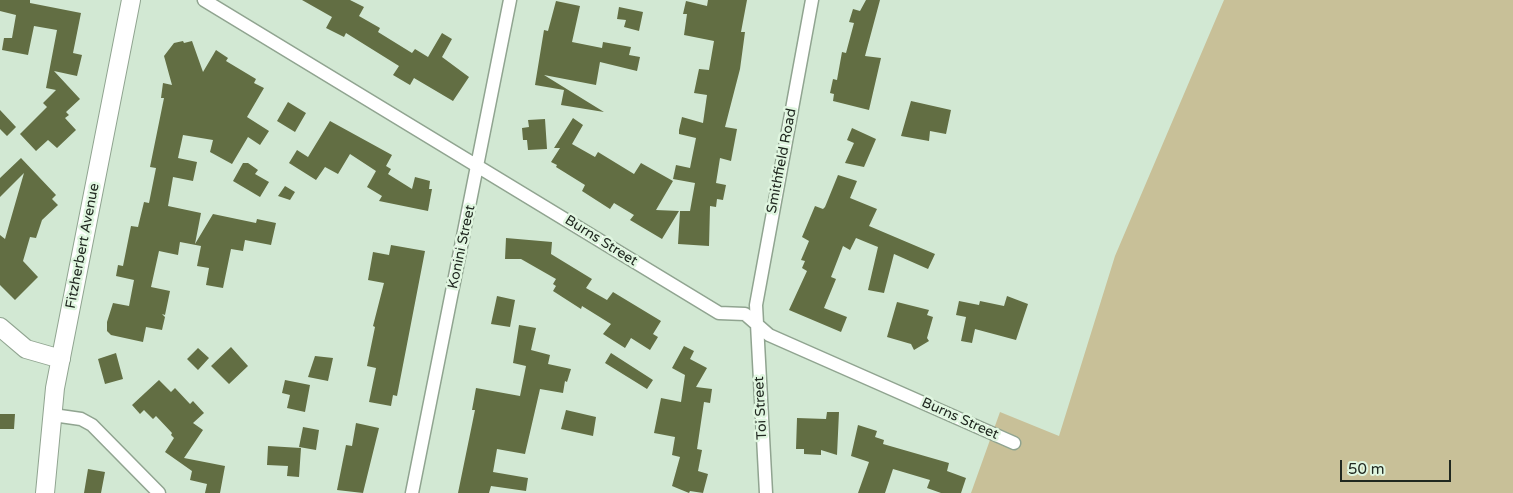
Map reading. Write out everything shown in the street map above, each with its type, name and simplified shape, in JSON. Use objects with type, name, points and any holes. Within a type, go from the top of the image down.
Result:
[{"type":"main road","name":"Fitzherbert Avenue","points":[[45,493],[61,359],[131,0]]},
{"type":"main road","points":[[0,327],[26,349],[61,359]]},
{"type":"street","name":"Burns Street","points":[[204,0],[719,313],[746,314],[769,335],[1014,443]]},
{"type":"street","name":"Konini Street","points":[[412,493],[510,0]]},
{"type":"street","name":"Smithfield Road","points":[[756,323],[759,283],[812,0]]},
{"type":"street","name":"Toi Street","points":[[756,323],[766,493]]},
{"type":"street","points":[[53,415],[81,419],[92,424],[159,493]]},
{"type":"shaded area","points":[[1224,0],[1513,0],[1513,493],[971,493],[1000,412],[1059,436],[1115,256]]},
{"type":"building","points":[[0,0],[30,0],[30,3],[81,13],[73,53],[82,55],[77,76],[54,71],[80,99],[66,112],[69,115],[65,118],[76,130],[57,148],[48,140],[36,151],[20,134],[47,107],[43,103],[56,90],[46,88],[57,30],[34,26],[28,55],[2,50],[4,38],[12,38],[16,15],[0,11]]},
{"type":"building","points":[[302,0],[350,0],[364,7],[359,16],[380,28],[378,32],[412,53],[415,49],[428,57],[442,33],[452,39],[442,57],[469,77],[453,101],[414,78],[410,85],[393,75],[399,66],[346,33],[344,37],[326,28],[332,17]]},
{"type":"building","points":[[708,0],[747,0],[741,32],[745,32],[740,69],[725,127],[737,129],[731,161],[720,158],[716,183],[726,185],[723,200],[717,199],[716,207],[710,206],[709,246],[678,244],[680,211],[690,211],[695,183],[673,179],[676,165],[690,168],[696,138],[679,134],[679,130],[682,117],[703,123],[707,95],[694,93],[699,69],[709,70],[714,41],[684,35],[687,14],[683,14],[686,1],[707,6]]},
{"type":"building","points":[[866,0],[880,0],[865,56],[881,58],[869,110],[833,101],[834,94],[830,93],[833,79],[837,80],[842,52],[846,53],[854,23],[849,22],[853,9],[860,11]]},
{"type":"building","points":[[556,1],[580,6],[572,42],[602,48],[603,42],[631,47],[629,55],[640,57],[637,71],[600,62],[596,85],[544,75],[604,112],[561,105],[564,90],[535,85],[544,30],[548,31]]},
{"type":"building","points":[[619,7],[643,12],[639,31],[624,27],[626,20],[617,19]]},
{"type":"building","points":[[183,41],[184,43],[192,41],[203,72],[216,50],[228,58],[226,61],[256,79],[254,83],[264,88],[247,117],[269,131],[260,145],[248,137],[232,164],[210,152],[213,140],[183,135],[178,158],[197,162],[193,181],[173,177],[168,206],[201,213],[195,244],[213,214],[256,223],[257,219],[276,223],[271,245],[245,240],[243,251],[231,249],[223,288],[206,285],[209,268],[197,266],[201,246],[180,242],[178,255],[159,251],[151,287],[170,291],[165,315],[162,314],[165,317],[162,330],[146,327],[143,342],[111,335],[107,331],[107,322],[113,303],[129,306],[134,280],[116,276],[118,265],[123,266],[131,226],[138,227],[144,202],[149,203],[156,168],[150,167],[164,98],[161,98],[163,83],[172,85],[164,56],[174,43]]},
{"type":"building","points":[[911,101],[951,110],[946,134],[930,131],[929,141],[901,136]]},
{"type":"building","points":[[288,102],[306,113],[295,132],[277,121]]},
{"type":"building","points":[[0,110],[16,127],[7,136],[0,129]]},
{"type":"building","points":[[573,118],[583,125],[572,144],[595,157],[598,152],[634,174],[641,163],[673,181],[656,210],[679,211],[662,239],[630,220],[634,215],[614,203],[610,209],[582,191],[585,185],[551,162],[560,148],[554,148]]},
{"type":"building","points":[[545,119],[547,149],[528,150],[527,140],[523,140],[522,128],[529,127],[528,120]]},
{"type":"building","points":[[330,121],[392,155],[386,166],[391,169],[388,174],[412,189],[415,177],[430,181],[429,189],[432,189],[428,211],[379,201],[382,196],[367,187],[376,171],[350,154],[338,174],[325,167],[316,180],[289,163],[297,150],[308,157]]},
{"type":"building","points":[[852,128],[876,139],[864,167],[845,163],[854,143],[847,140]]},
{"type":"building","points":[[21,158],[56,195],[52,199],[58,205],[42,220],[36,238],[30,237],[23,261],[38,277],[15,300],[0,285],[0,235],[5,239],[24,173],[0,197],[0,178]]},
{"type":"building","points":[[243,163],[248,163],[258,170],[255,174],[269,182],[260,197],[233,181]]},
{"type":"building","points":[[838,175],[857,181],[850,198],[877,209],[869,226],[935,254],[928,269],[894,254],[884,293],[868,290],[878,247],[856,238],[850,250],[843,246],[831,277],[836,279],[824,308],[847,317],[841,332],[789,310],[807,271],[802,268],[805,261],[801,260],[809,241],[802,237],[815,206],[823,209],[825,207]]},
{"type":"building","points":[[285,186],[295,192],[290,200],[278,196]]},
{"type":"building","points":[[506,238],[552,242],[551,254],[592,279],[586,288],[607,300],[613,292],[661,321],[653,334],[658,337],[650,350],[631,338],[625,348],[603,334],[611,324],[582,306],[581,309],[553,291],[556,286],[553,284],[556,279],[521,259],[505,259]]},
{"type":"building","points":[[391,245],[425,251],[397,396],[393,395],[391,406],[369,402],[376,368],[367,366],[375,327],[373,326],[384,283],[368,280],[373,252],[389,255]]},
{"type":"building","points":[[497,296],[515,300],[510,327],[491,324]]},
{"type":"building","points":[[1007,296],[1028,304],[1016,340],[975,329],[972,343],[961,341],[966,317],[956,315],[959,301],[979,305],[980,301],[1004,306]]},
{"type":"building","points":[[897,302],[929,310],[927,315],[933,317],[927,338],[929,341],[914,350],[911,344],[887,337]]},
{"type":"building","points":[[519,325],[536,328],[531,350],[550,355],[548,364],[571,369],[567,382],[565,381],[563,393],[540,389],[525,454],[497,449],[493,472],[528,478],[526,491],[491,486],[489,493],[458,493],[475,410],[472,410],[476,388],[520,396],[526,366],[513,363]]},
{"type":"building","points":[[684,346],[694,351],[690,359],[707,368],[696,387],[712,389],[710,403],[704,402],[697,449],[702,450],[698,471],[708,474],[703,493],[690,491],[689,493],[672,486],[680,457],[672,455],[675,437],[654,433],[661,398],[681,402],[685,375],[672,368]]},
{"type":"building","points":[[231,347],[248,366],[229,384],[211,366]]},
{"type":"building","points":[[198,348],[209,358],[198,370],[187,359]]},
{"type":"building","points":[[116,353],[123,379],[105,384],[98,359]]},
{"type":"building","points":[[611,353],[653,380],[647,389],[605,363]]},
{"type":"building","points":[[315,356],[333,358],[328,381],[308,377]]},
{"type":"building","points":[[159,380],[171,392],[175,388],[190,404],[193,401],[204,413],[193,423],[203,430],[184,458],[225,466],[220,493],[205,493],[207,484],[190,480],[192,471],[165,452],[174,438],[171,435],[172,433],[156,416],[153,419],[144,410],[140,414],[132,405]]},
{"type":"building","points":[[285,380],[310,385],[305,412],[287,408],[290,395],[282,393]]},
{"type":"building","points":[[566,410],[596,417],[593,436],[561,429]]},
{"type":"building","points":[[827,412],[839,412],[837,455],[821,450],[821,455],[804,454],[804,449],[796,449],[797,418],[826,419]]},
{"type":"building","points":[[0,414],[15,414],[14,429],[0,429]]},
{"type":"building","points":[[356,423],[379,428],[363,493],[337,490],[346,445],[352,446]]},
{"type":"building","points":[[858,425],[877,431],[875,437],[884,440],[883,444],[949,463],[947,471],[966,478],[961,493],[941,493],[927,488],[930,480],[893,469],[885,493],[858,493],[869,462],[851,456]]},
{"type":"building","points":[[303,427],[319,430],[316,450],[299,447]]},
{"type":"building","points":[[268,446],[301,448],[299,477],[287,476],[288,466],[267,465]]},
{"type":"building","points":[[88,469],[105,472],[101,493],[84,493]]}]
